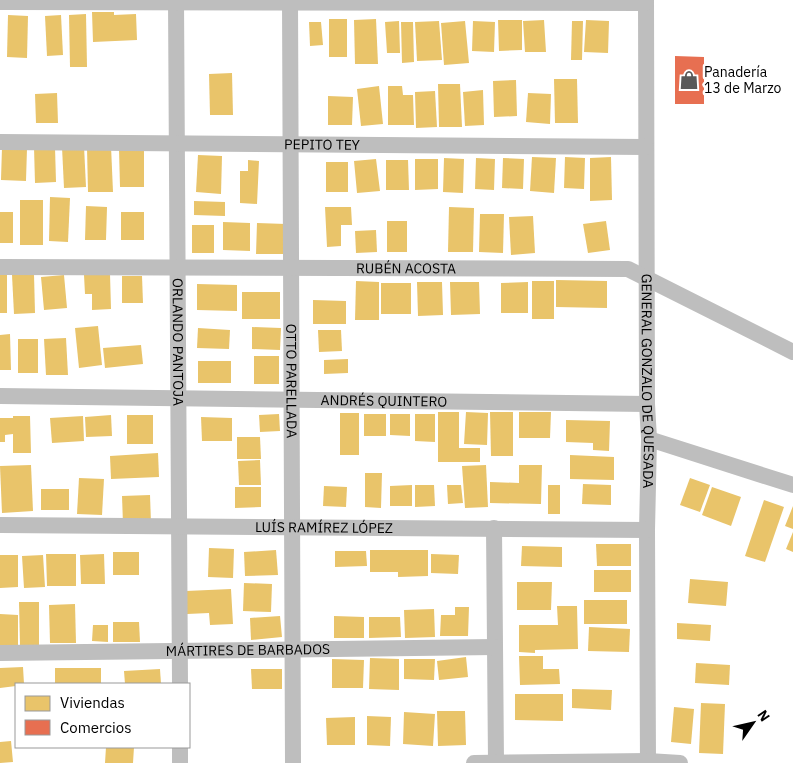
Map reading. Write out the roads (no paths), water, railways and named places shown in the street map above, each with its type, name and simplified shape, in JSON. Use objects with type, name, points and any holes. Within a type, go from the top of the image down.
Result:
[{"type":"street","name":"ORLANDO PANTOJA","points":[[176,1],[180,683]]},
{"type":"street","name":"OTTO PARELLADA","points":[[290,1],[294,763]]},
{"type":"street","points":[[0,2],[646,2]]},
{"type":"street","name":"GENERAL GONZALO DE QUESADA","points":[[646,2],[646,278],[649,439],[647,530],[648,762]]},
{"type":"street","name":"PEPITO TEY","points":[[0,142],[646,147]]},
{"type":"street","name":"RUBÉN ACOSTA","points":[[0,267],[628,269],[793,352]]},
{"type":"street","name":"ANDRÉS QUINTERO","points":[[0,396],[647,404]]},
{"type":"street","points":[[649,439],[793,486]]},
{"type":"street","name":"LUÍS RAMÍREZ LÓPEZ","points":[[0,525],[647,530]]},
{"type":"street","points":[[494,528],[496,762]]},
{"type":"street","name":"MÁRTIRES DE BARBADOS","points":[[0,653],[495,647]]},
{"type":"street","points":[[180,748],[180,763]]},
{"type":"street","points":[[474,763],[680,763]]},
{"type":"place","name":"Panadería 13 de Marzo","points":[[689,80]]}]
